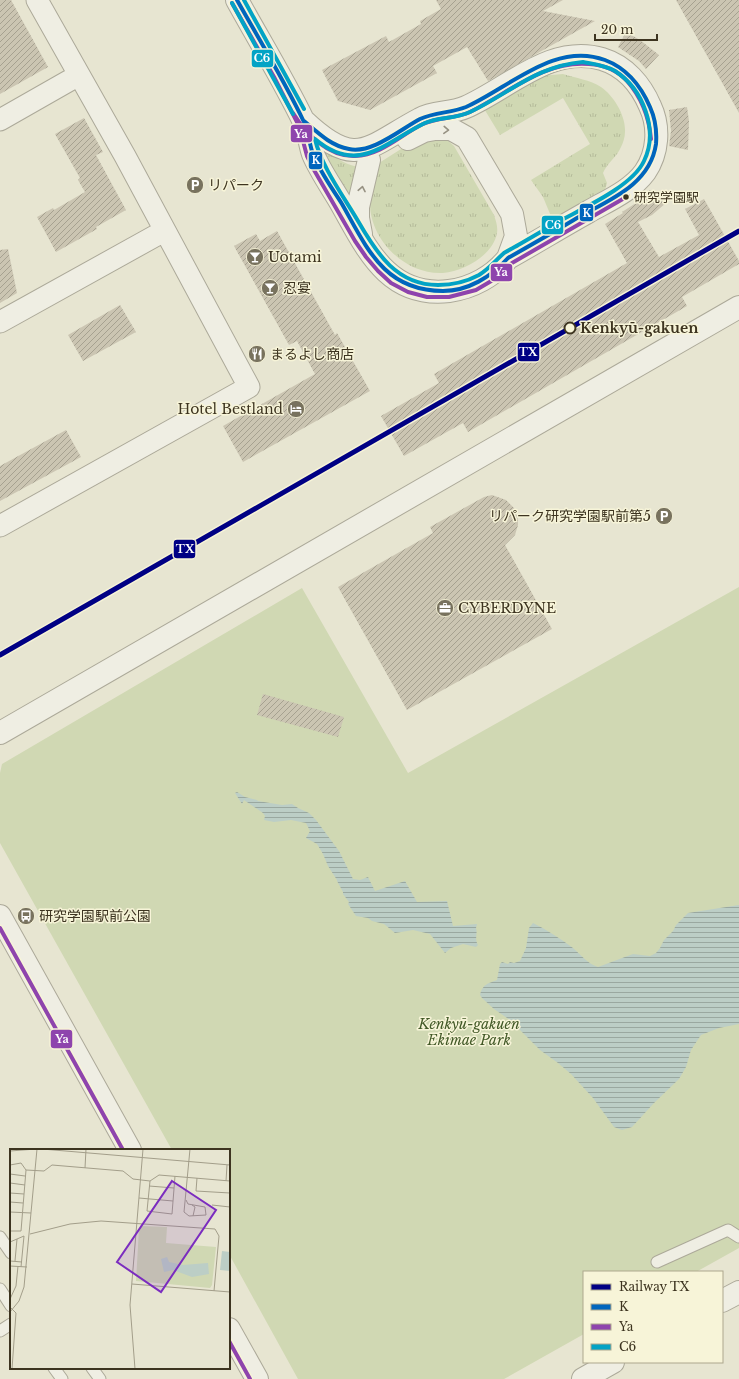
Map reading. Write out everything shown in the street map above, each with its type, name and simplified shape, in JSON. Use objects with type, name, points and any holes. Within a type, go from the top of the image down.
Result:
[{"type":"street","points":[[0,526],[249,387],[124,156],[37,0]]},
{"type":"street","points":[[237,0],[304,121],[313,154],[363,241],[378,264],[387,274],[401,282],[425,290],[458,290],[471,286],[496,272],[508,258],[516,236],[512,214],[467,138],[451,129],[424,131],[415,134],[375,158],[358,161],[343,156],[336,146]]},
{"type":"street","points":[[304,121],[318,134],[336,146],[346,150],[364,149],[374,146],[421,118],[432,114],[464,108],[544,64],[558,59],[572,56],[600,58],[613,63],[625,71],[637,83],[646,96],[653,111],[656,124],[657,138],[651,160],[644,173],[625,191],[508,258]]},
{"type":"street","points":[[0,120],[79,75]]},
{"type":"street","points":[[363,241],[358,218],[358,207],[369,160]]},
{"type":"street","points":[[0,322],[164,231]]},
{"type":"street","points":[[0,733],[739,307]]},
{"type":"street","points":[[0,916],[129,1149]]},
{"type":"street","points":[[723,1300],[739,1292]]},
{"type":"street","points":[[230,1331],[257,1379]]},
{"type":"street","points":[[583,1379],[611,1363]]},
{"type":"lane","points":[[657,1262],[728,1230],[739,1237]]},
{"type":"lane","points":[[0,1237],[10,1252]]},
{"type":"lane","points":[[0,1290],[10,1305]]},
{"type":"lane","points":[[0,1331],[10,1325]]},
{"type":"lane","points":[[55,1369],[62,1379]]},
{"type":"lane","points":[[93,1369],[100,1379]]},
{"type":"green space","points":[[563,74],[583,79],[601,87],[606,91],[615,101],[624,119],[625,134],[619,151],[603,173],[607,183],[605,190],[553,221],[543,197],[531,180],[590,144],[563,98],[500,135],[483,107],[540,76]]},
{"type":"green space","points":[[425,137],[447,140],[454,146],[494,215],[497,224],[497,233],[494,241],[484,255],[469,265],[451,272],[429,272],[415,268],[403,261],[392,252],[383,241],[371,216],[370,197],[379,163],[401,149]]},
{"type":"green space","points":[[324,144],[338,159],[359,167],[349,199],[317,149]]},
{"type":"green space","name":"Kenkyū-gakuen Ekimae Park","points":[[739,587],[739,1248],[698,1271],[583,1271],[583,1335],[504,1379],[298,1379],[230,1256],[230,1149],[171,1149],[0,843],[0,773],[2,764],[302,588],[408,773]]},
{"type":"shaded area","points":[[237,792],[245,797],[258,801],[282,805],[292,804],[309,813],[339,851],[353,879],[360,880],[368,877],[375,891],[405,881],[417,902],[447,901],[453,926],[477,924],[476,938],[478,945],[476,947],[463,944],[451,948],[445,953],[430,934],[413,930],[395,933],[384,924],[372,921],[368,918],[356,916],[348,904],[349,902],[343,894],[317,844],[306,838],[310,831],[306,823],[291,820],[274,822],[264,820],[265,816],[263,813],[244,800],[242,804],[235,793]]},
{"type":"shaded area","points":[[739,905],[739,1024],[719,1028],[701,1035],[691,1050],[686,1067],[679,1079],[632,1127],[622,1130],[614,1127],[593,1098],[571,1074],[540,1050],[510,1020],[494,1009],[480,995],[484,986],[497,980],[500,964],[502,962],[508,964],[510,962],[514,963],[520,961],[526,948],[529,928],[533,923],[564,941],[588,962],[598,967],[633,954],[650,956],[656,953],[676,925],[688,913]]},
{"type":"building","points":[[0,0],[11,0],[48,67],[0,94]]},
{"type":"building","points":[[436,0],[563,0],[543,11],[595,21],[488,81],[467,47],[433,66],[437,73],[370,110],[338,101],[322,70],[386,36],[389,42],[421,24],[420,21],[441,9]]},
{"type":"building","points":[[676,0],[739,0],[739,113]]},
{"type":"building","points":[[626,32],[640,40],[659,55],[646,69],[639,61],[618,47]]},
{"type":"building","points":[[687,107],[689,121],[688,150],[669,146],[671,131],[669,110]]},
{"type":"building","points":[[84,118],[103,152],[96,155],[126,210],[96,227],[97,229],[56,252],[37,217],[53,208],[54,210],[85,192],[78,180],[80,178],[55,134]]},
{"type":"building","points":[[650,190],[666,203],[652,215],[638,222],[659,257],[699,235],[685,209],[704,199],[739,261],[739,264],[682,297],[687,306],[468,432],[463,423],[404,456],[381,416],[439,383],[434,374],[627,263],[605,224],[623,213],[622,212],[636,203]]},
{"type":"building","points":[[277,231],[335,335],[337,333],[370,391],[243,462],[223,426],[315,374],[297,341],[289,345],[234,246],[256,234],[260,241]]},
{"type":"building","points":[[8,249],[17,293],[0,303],[0,250]]},
{"type":"building","points":[[120,305],[136,332],[83,361],[68,335]]},
{"type":"building","points":[[66,430],[81,457],[0,501],[0,466]]},
{"type":"building","name":"CYBERDYNE","points":[[492,495],[506,500],[514,508],[518,519],[518,525],[515,535],[505,545],[552,629],[407,710],[338,587],[433,533],[430,527],[484,497]]},
{"type":"building","points":[[263,694],[344,717],[338,737],[257,715]]},
{"type":"rail line","name":"TX","points":[[0,655],[739,231]]},
{"type":"transit line","name":"K","points":[[237,0],[280,76],[306,126],[313,154],[323,174],[369,251],[392,275],[406,284],[423,289],[443,291],[461,289],[487,277],[508,258],[626,190],[637,181],[646,170],[652,158],[656,144],[656,129],[653,116],[646,99],[637,85],[626,73],[613,63],[586,56],[568,57],[533,69],[466,107],[420,119],[386,140],[367,148],[358,150],[336,145],[304,121]]},
{"type":"transit line","name":"C6","points":[[244,0],[304,109]]},
{"type":"transit line","name":"Ya","points":[[232,3],[274,77],[299,126],[307,156],[314,170],[355,241],[378,271],[391,283],[408,292],[427,297],[449,297],[476,290],[493,280],[512,263],[628,196]]},
{"type":"transit line","name":"C6","points":[[232,3],[293,114]]},
{"type":"transit line","name":"C6","points":[[583,62],[603,66],[615,71],[625,79],[640,99],[646,111],[650,136],[644,161],[638,171],[629,180],[592,204],[504,253],[483,273],[469,280],[459,283],[438,285],[424,284],[411,280],[390,265],[373,245],[334,181],[322,160],[315,139],[331,150],[345,155],[359,155],[372,152],[425,123],[459,116],[470,112],[524,81],[551,69],[583,62]]},
{"type":"transit line","name":"Ya","points":[[293,113],[304,129],[319,143],[327,148],[336,153],[345,155],[365,155],[390,144],[423,124],[470,112],[542,72],[573,64],[589,64],[610,69],[619,74],[632,87],[644,108],[649,123],[651,139]]},
{"type":"transit line","name":"Ya","points":[[0,928],[122,1149]]},
{"type":"transit line","name":"Ya","points":[[230,1343],[250,1379]]},
{"type":"place","name":"リパーク","points":[[195,185]]},
{"type":"place","name":"研究学園駅","points":[[626,197]]},
{"type":"place","name":"Uotami","points":[[255,257]]},
{"type":"place","name":"忍宴","points":[[270,288]]},
{"type":"place","name":"Kenkyū-gakuen","points":[[570,328]]},
{"type":"place","name":"まるよし商店","points":[[257,354]]},
{"type":"place","name":"Hotel Bestland","points":[[296,409]]},
{"type":"place","name":"リパーク研究学園駅前第5","points":[[664,516]]},
{"type":"place","name":"CYBERDYNE","points":[[445,608]]},
{"type":"place","name":"研究学園駅前公園","points":[[26,916]]}]
